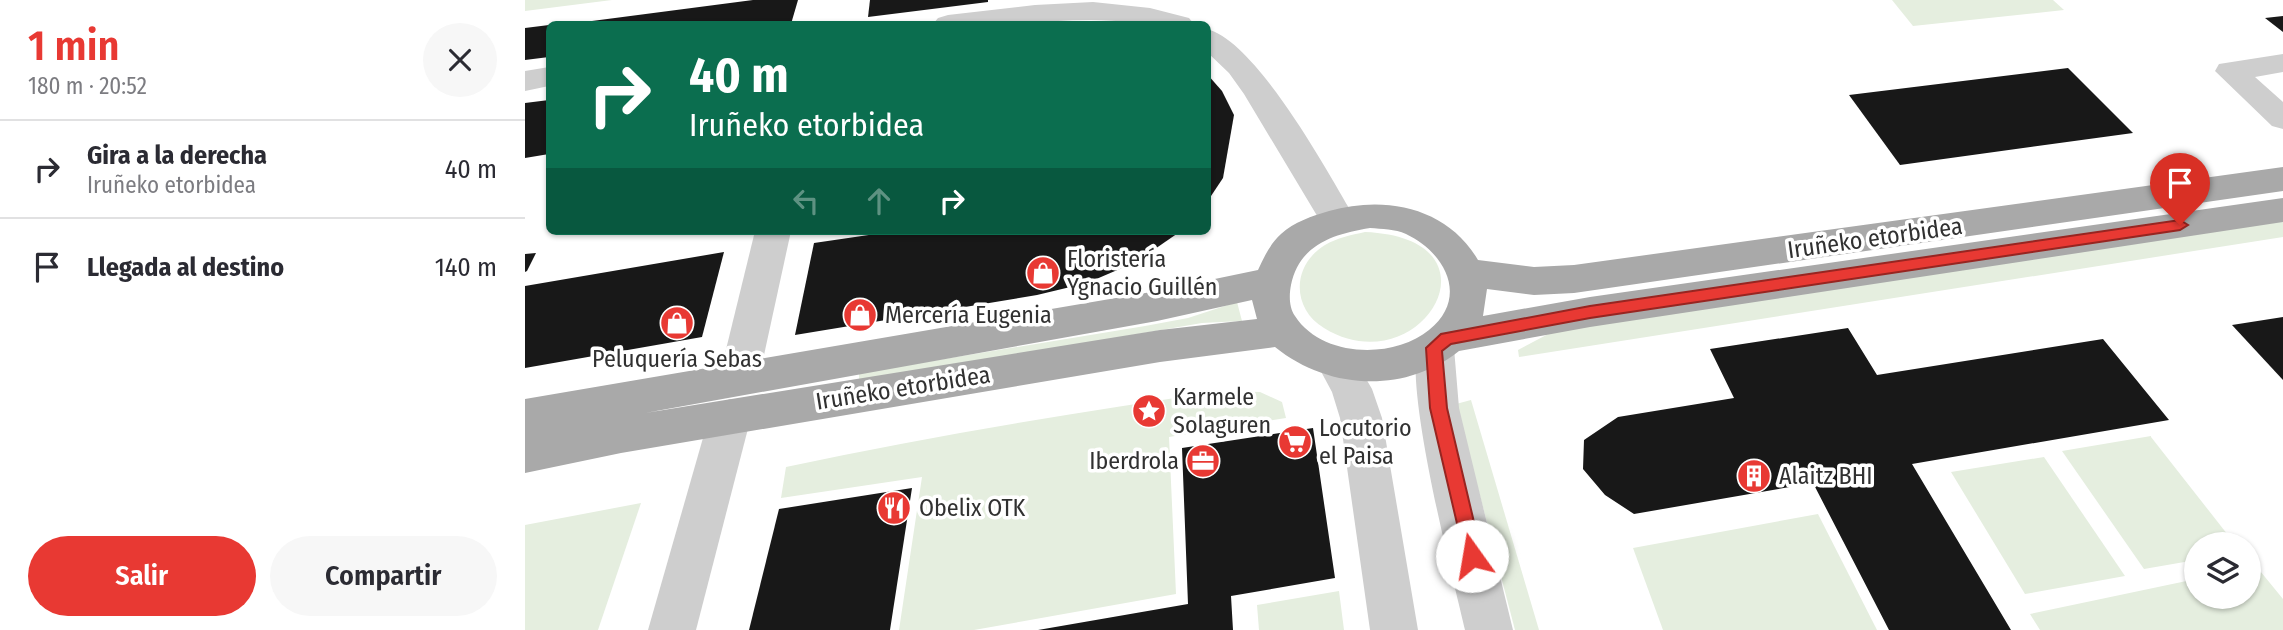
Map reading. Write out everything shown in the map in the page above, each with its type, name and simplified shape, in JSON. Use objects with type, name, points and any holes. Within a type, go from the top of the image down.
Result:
[{"type":"main road","name":"Iruñeko etorbidea","points":[[1467,272],[1534,281],[1574,279],[2283,179]]},
{"type":"main road","name":"Iruñeko etorbidea","points":[[1441,343],[1590,312],[2283,210]]},
{"type":"main road","points":[[1370,215],[1402,219],[1431,231],[1454,249],[1467,272],[1470,295],[1463,317],[1441,343],[1405,362],[1371,368],[1337,364],[1305,351],[1282,331],[1270,306],[1272,281],[1279,260],[1294,242],[1314,229],[1338,220],[1370,215]]},
{"type":"main road","name":"Iruñeko etorbidea","points":[[525,454],[734,398],[1272,281]]},
{"type":"main road","name":"Iruñeko etorbidea","points":[[525,417],[734,398],[1282,331]]},
{"type":"street","points":[[975,21],[1081,9],[1122,12],[1165,21]]},
{"type":"street","points":[[1211,40],[1219,44],[1255,85],[1313,172],[1338,220]]},
{"type":"street","points":[[2283,63],[2231,71],[2283,119]]},
{"type":"street","points":[[525,81],[546,78]]},
{"type":"street","points":[[672,630],[734,398],[772,235]]},
{"type":"street","points":[[1441,343],[1438,408],[1489,630]]},
{"type":"street","points":[[1337,364],[1352,390],[1361,418],[1394,630]]},
{"type":"green space","points":[[525,0],[612,0],[525,11]]},
{"type":"green space","points":[[1892,0],[2053,0],[2064,10],[1913,26]]},
{"type":"green space","points":[[2283,210],[2283,237],[1519,357],[1518,350],[1590,312]]},
{"type":"green space","points":[[1365,232],[1409,240],[1433,258],[1441,281],[1435,304],[1417,325],[1391,339],[1359,341],[1324,328],[1313,320],[1301,298],[1301,275],[1314,253],[1334,240]]},
{"type":"green space","points":[[1237,302],[1242,321],[1202,323],[859,382],[859,373],[1188,318]]},
{"type":"green space","points":[[1224,391],[1260,392],[1282,402],[1286,418],[1169,437],[1176,594],[974,630],[899,630],[922,477],[781,498],[786,467],[1005,425]]},
{"type":"green space","points":[[1471,400],[1539,630],[1515,630],[1456,404]]},
{"type":"green space","points":[[2151,436],[2226,532],[2184,532],[2184,562],[2144,569],[2062,451]]},
{"type":"green space","points":[[2044,457],[2125,576],[2025,594],[1951,472]]},
{"type":"green space","points":[[641,503],[598,630],[525,630],[525,525]]},
{"type":"green space","points":[[1818,514],[1877,630],[1663,630],[1633,548]]},
{"type":"green space","points":[[2261,572],[2283,599],[2283,630],[2040,630],[2030,614],[2184,582],[2184,609],[2261,609]]},
{"type":"green space","points":[[1339,591],[1344,630],[1259,630],[1257,605]]},
{"type":"building","points":[[753,0],[798,0],[792,21],[592,21]]},
{"type":"building","points":[[870,0],[988,0],[988,2],[868,17]]},
{"type":"building","points":[[2283,16],[2283,32],[2265,18]]},
{"type":"building","points":[[546,25],[546,57],[525,60],[525,28]]},
{"type":"building","points":[[2068,68],[2133,133],[1900,165],[1849,95]]},
{"type":"building","points":[[1211,79],[1222,91],[1234,115],[1223,178],[1211,196]]},
{"type":"building","points":[[546,100],[546,154],[525,158],[525,103]]},
{"type":"building","points":[[869,235],[1175,235],[1136,262],[1087,283],[1037,295],[795,335],[814,243]]},
{"type":"building","points":[[724,252],[702,337],[525,368],[525,286]]},
{"type":"building","points":[[536,253],[527,271],[525,272],[525,254]]},
{"type":"building","points":[[2283,317],[2283,380],[2232,325]]},
{"type":"building","name":"Alaitz BHI","points":[[1848,328],[1877,375],[2103,339],[2169,420],[1912,464],[2011,630],[1889,630],[1813,483],[1634,514],[1605,495],[1583,469],[1584,440],[1618,417],[1734,398],[1710,349]]},
{"type":"building","points":[[1313,428],[1335,578],[1231,596],[1233,630],[1038,630],[1188,604],[1182,448]]},
{"type":"building","points":[[912,488],[890,630],[749,630],[779,509]]},
{"type":"place","name":"Floristería Ygnacio Guillén","points":[[1043,273]]},
{"type":"place","name":"Mercería Eugenia","points":[[860,315]]},
{"type":"place","name":"Peluquería Sebas","points":[[677,323]]},
{"type":"place","name":"Karmele Solaguren","points":[[1149,411]]},
{"type":"place","name":"Locutorio el Paisa","points":[[1295,442]]},
{"type":"place","name":"Iberdrola","points":[[1203,461]]},
{"type":"place","name":"Alaitz BHI","points":[[1754,476]]},
{"type":"place","name":"Obelix OTK","points":[[894,508]]},
{"type":"route","points":[[1472,556],[1438,408],[1434,348],[1447,338],[1590,312],[2180,225]]}]
